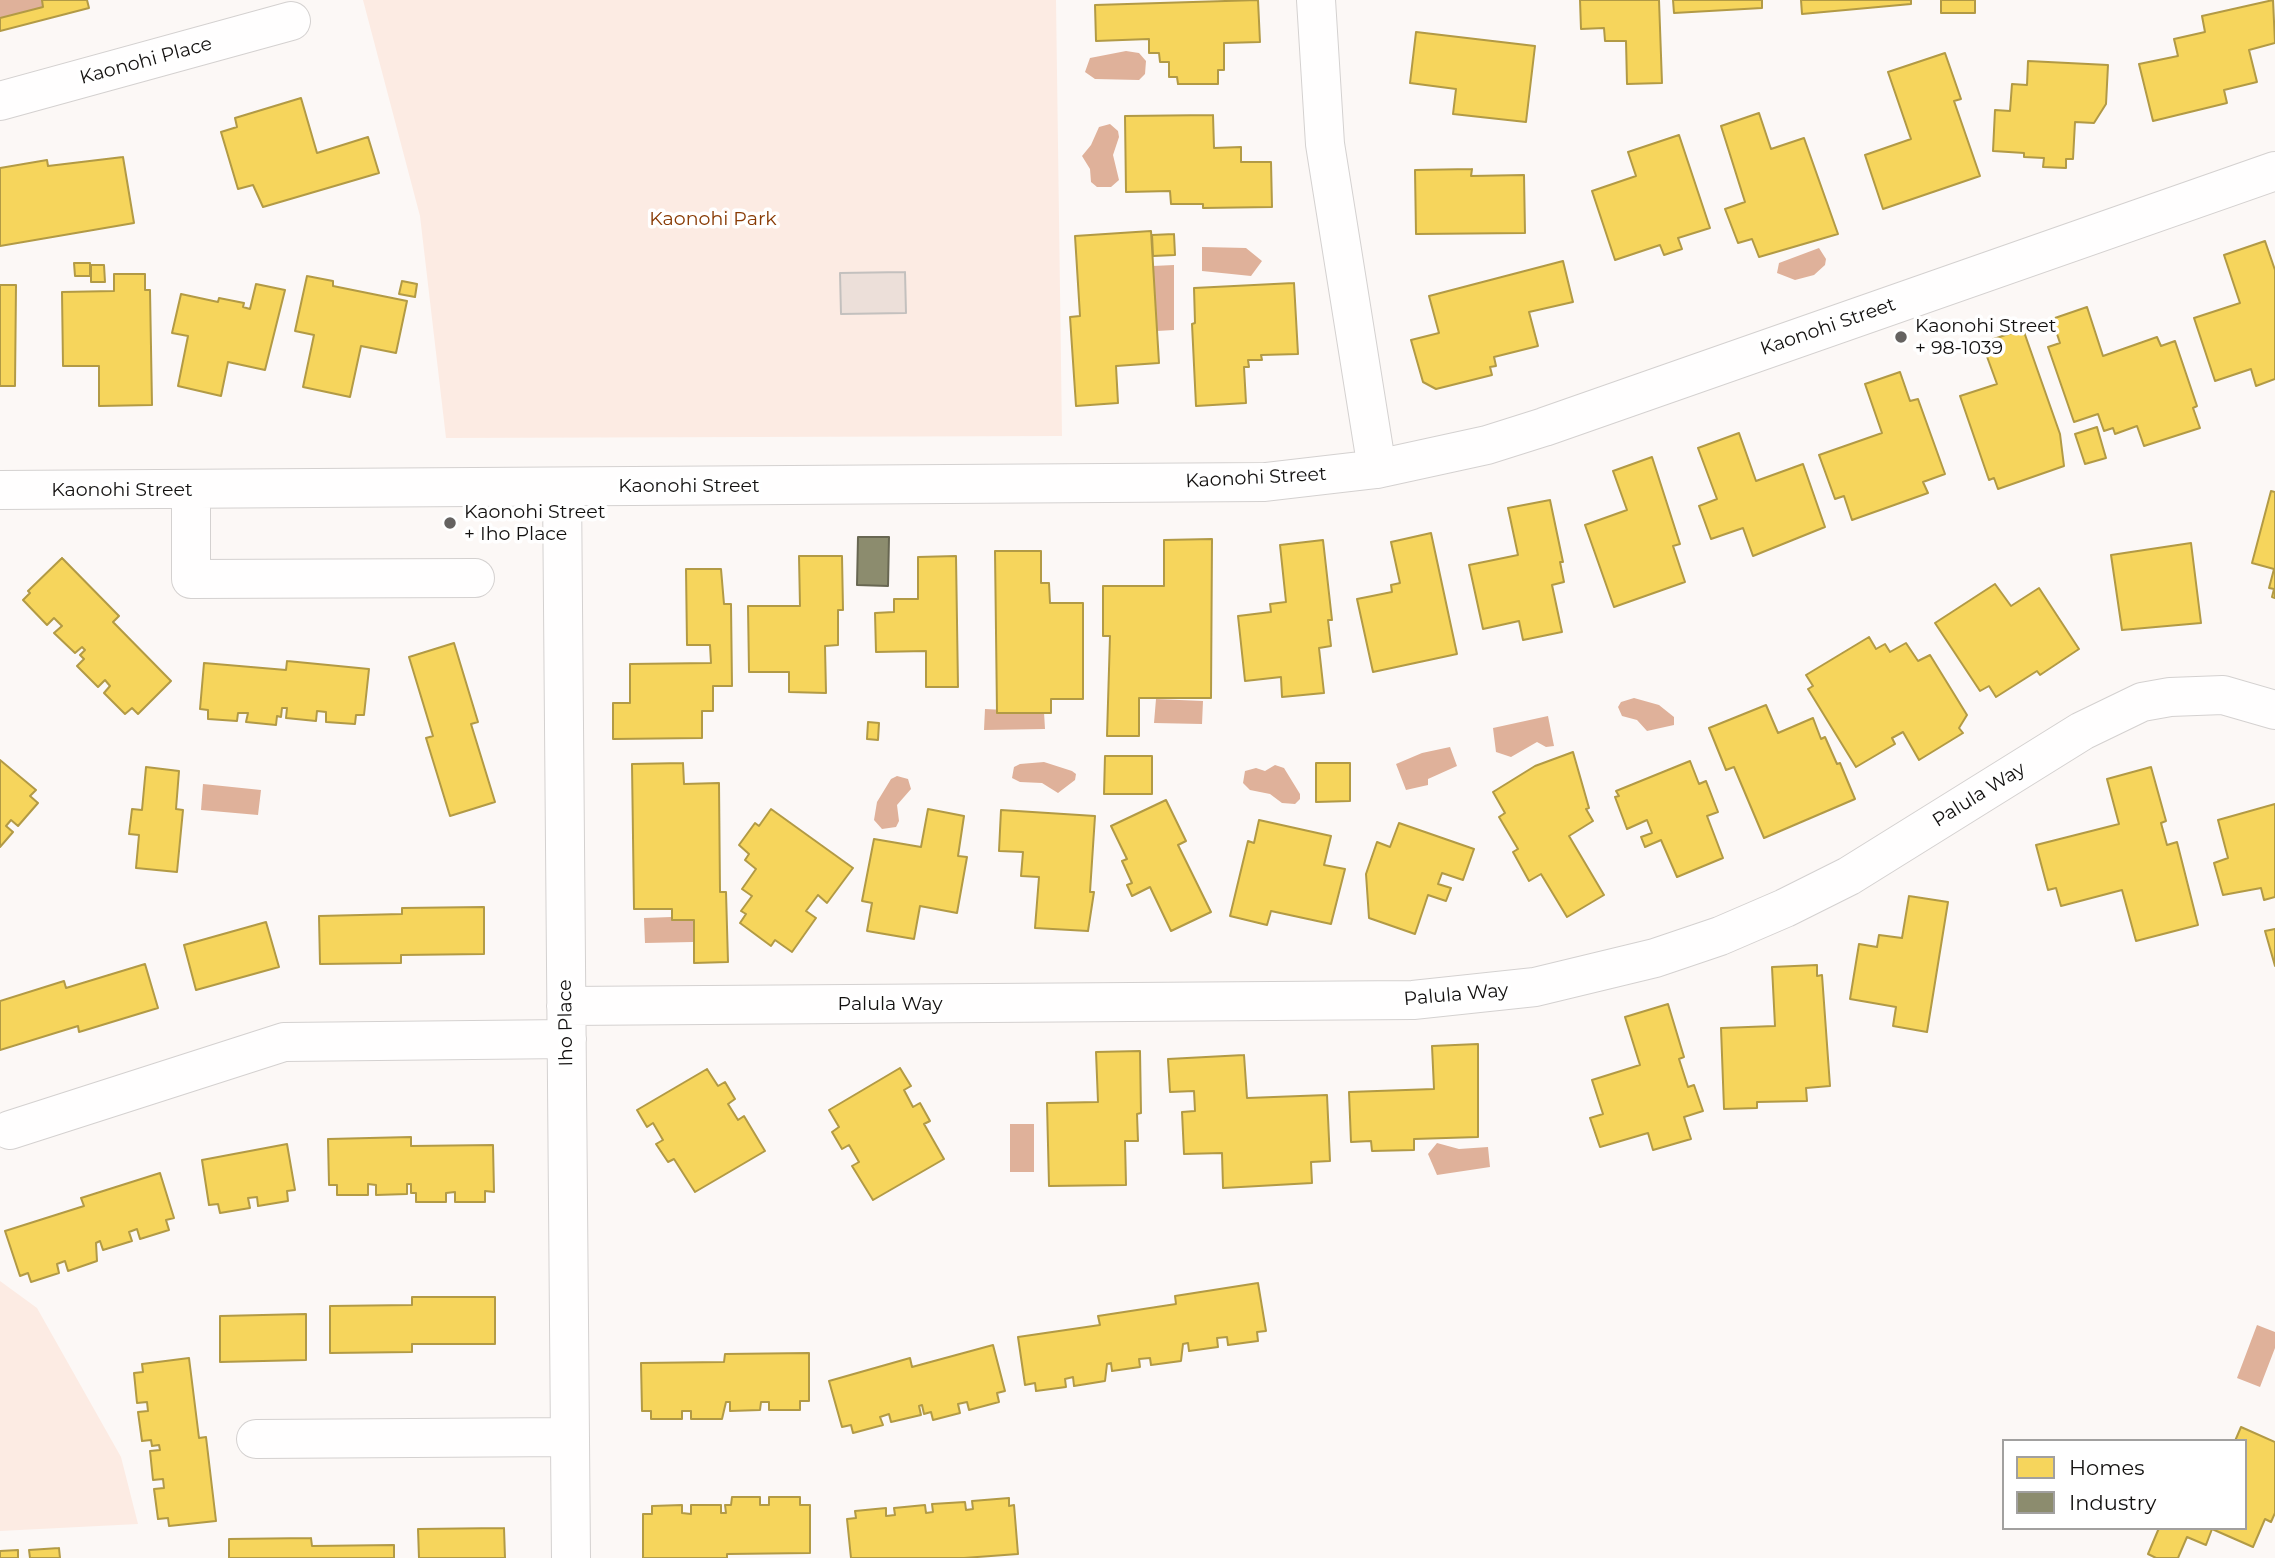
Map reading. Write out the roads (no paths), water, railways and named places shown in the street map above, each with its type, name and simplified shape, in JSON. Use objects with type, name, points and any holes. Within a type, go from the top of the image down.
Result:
[{"type":"street","points":[[1316,0],[1325,144],[1377,469]]},
{"type":"street","name":"Kaonohi Place","points":[[0,101],[291,21]]},
{"type":"street","name":"Kaonohi Street","points":[[0,490],[1265,482],[1377,469],[1487,445],[1544,427],[2275,171]]},
{"type":"street","name":"Iho Place","points":[[562,487],[571,1558]]},
{"type":"street","points":[[191,489],[191,579],[475,578]]},
{"type":"street","name":"Palula Way","points":[[10,1130],[284,1042],[566,1022],[1413,1000],[1535,987],[1655,958],[1720,936],[1785,908],[1849,876],[2082,731],[2142,702],[2170,696],[2223,695],[2275,710]]},
{"type":"street","points":[[256,1439],[570,1437]]},
{"type":"place","name":"Kaonohi Street + 98-1039","points":[[1901,337]]},
{"type":"place","name":"Kaonohi Street + Iho Place","points":[[450,523]]},
{"type":"park label","name":"Kaonohi Park","points":[[713,219]]}]
